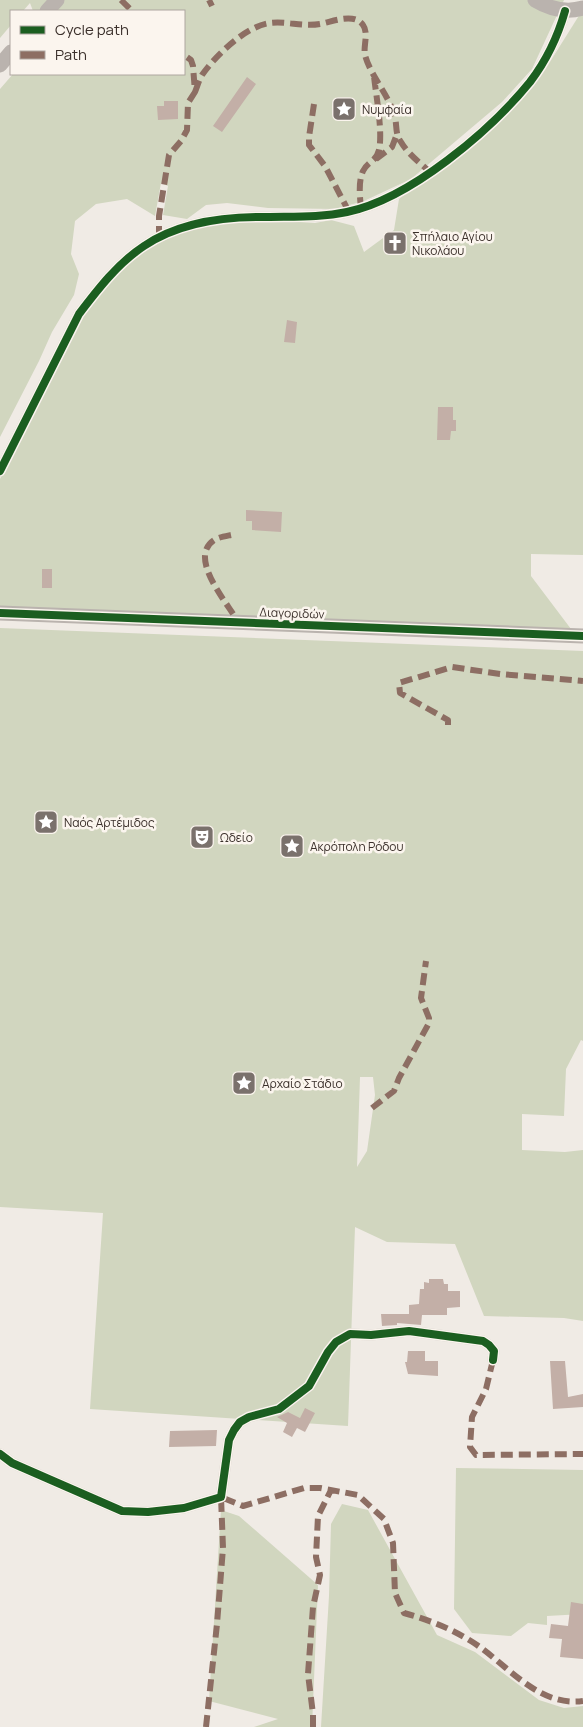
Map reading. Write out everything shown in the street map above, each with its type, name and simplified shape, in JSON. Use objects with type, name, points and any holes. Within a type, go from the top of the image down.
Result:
[{"type":"street","points":[[48,10],[57,0]]},
{"type":"street","points":[[535,0],[551,8],[565,11],[583,8]]},
{"type":"street","points":[[0,471],[79,314],[120,265],[144,246],[182,228],[208,221],[231,218],[333,215],[361,209],[388,198],[407,187],[462,148],[508,106],[545,60],[560,28],[565,11]]},
{"type":"street","points":[[0,66],[10,53]]},
{"type":"street","name":"Διαγοριδών","points":[[0,613],[583,636]]},
{"type":"street","points":[[0,1454],[12,1463],[122,1510],[148,1512],[184,1508],[221,1497],[229,1440],[240,1422],[249,1417],[279,1409],[309,1386],[328,1352],[336,1342],[350,1334],[371,1335],[409,1331],[483,1340],[494,1351],[493,1360]]},
{"type":"green space","points":[[0,0],[564,0],[532,69],[502,102],[411,179],[364,201],[335,209],[268,208],[227,203],[206,205],[187,219],[163,215],[168,186],[161,183],[155,216],[127,199],[96,204],[75,221],[71,254],[79,274],[74,295],[52,332],[0,437],[0,89],[12,75],[185,75],[185,10],[33,10],[30,3],[24,10],[10,10],[10,26],[0,38]]},
{"type":"green space","points":[[583,13],[583,555],[531,554],[531,576],[571,629],[0,607],[0,479],[84,308],[116,273],[151,244],[175,232],[252,219],[315,223],[331,220],[354,226],[364,252],[394,230],[399,199],[509,108],[548,65],[580,14]]},
{"type":"green space","name":"Ακρόπολη Ρόδου","points":[[0,628],[583,651],[583,1041],[581,1040],[566,1069],[564,1116],[522,1114],[522,1150],[565,1152],[583,1150],[583,1321],[564,1318],[484,1316],[455,1244],[387,1242],[355,1227],[348,1426],[90,1409],[103,1213],[0,1207]],"holes":[[[360,1077],[373,1077],[375,1095],[367,1151],[357,1167]]]},
{"type":"green space","points":[[456,1468],[583,1470],[583,1614],[547,1616],[547,1625],[528,1623],[511,1636],[472,1633],[454,1609]]},
{"type":"green space","points":[[342,1504],[368,1510],[437,1635],[475,1652],[539,1700],[564,1708],[583,1706],[583,1727],[321,1727],[329,1596],[331,1524]]},
{"type":"green space","points":[[221,1510],[239,1516],[318,1585],[312,1727],[254,1727],[278,1719],[209,1701]]},
{"type":"building","points":[[247,77],[256,84],[222,132],[213,126]]},
{"type":"building","points":[[164,101],[178,101],[178,119],[158,120],[157,106],[164,106]]},
{"type":"building","points":[[287,320],[297,322],[295,343],[284,342]]},
{"type":"building","points":[[438,407],[453,407],[453,420],[456,420],[456,431],[451,431],[450,440],[437,440]]},
{"type":"building","points":[[246,510],[282,512],[281,532],[252,530],[252,521],[246,521]]},
{"type":"building","points":[[42,569],[52,569],[52,588],[42,588]]},
{"type":"building","points":[[429,1279],[443,1279],[444,1284],[448,1284],[448,1291],[460,1291],[460,1307],[447,1308],[447,1315],[422,1315],[421,1325],[397,1323],[397,1325],[382,1326],[381,1314],[409,1314],[409,1305],[419,1304],[420,1289],[424,1289],[424,1282],[429,1283]]},
{"type":"building","points":[[408,1351],[425,1351],[425,1361],[438,1361],[438,1376],[408,1374],[405,1362],[407,1362]]},
{"type":"building","points":[[550,1361],[565,1361],[568,1397],[583,1394],[583,1407],[553,1409]]},
{"type":"building","points":[[305,1408],[315,1413],[305,1432],[297,1428],[292,1437],[283,1432],[287,1423],[277,1417],[288,1412],[300,1418]]},
{"type":"building","points":[[217,1430],[216,1446],[169,1447],[170,1431]]},
{"type":"building","points":[[571,1602],[583,1604],[583,1659],[560,1657],[562,1639],[549,1638],[551,1624],[568,1626]]},
{"type":"marked path","points":[[121,0],[131,10]]},
{"type":"marked path","points":[[209,0],[212,6]]},
{"type":"marked path","points":[[195,92],[202,75],[215,59],[242,35],[261,25],[270,23],[314,25],[349,18],[354,19],[359,21],[365,28],[365,55],[371,71],[392,109],[399,139],[411,154],[430,172]]},
{"type":"marked path","points":[[159,238],[159,216],[169,155],[181,141],[187,130],[188,103],[195,92],[193,66],[191,60],[185,56]]},
{"type":"marked path","points":[[361,209],[361,175],[378,154],[380,142],[380,124],[374,76]]},
{"type":"marked path","points":[[314,104],[309,145],[325,166],[349,212]]},
{"type":"marked path","points":[[376,159],[392,147],[397,134]]},
{"type":"marked path","points":[[231,535],[216,539],[208,547],[205,556],[212,580],[238,622]]},
{"type":"marked path","points":[[448,725],[448,720],[400,693],[399,683],[452,667],[500,674],[583,681]]},
{"type":"marked path","points":[[372,1108],[394,1091],[399,1078],[429,1023],[429,1018],[421,998],[426,961]]},
{"type":"marked path","points":[[493,1360],[486,1389],[472,1417],[470,1447],[476,1455],[583,1454]]},
{"type":"marked path","points":[[206,1727],[223,1548],[221,1497],[243,1506],[304,1488],[320,1488],[358,1495],[384,1519],[393,1543],[395,1593],[404,1613],[442,1626],[468,1639],[539,1692],[567,1701],[583,1701]]},
{"type":"marked path","points":[[313,1727],[308,1674],[313,1607],[320,1575],[316,1557],[318,1516],[331,1490]]},
{"type":"cycle path","points":[[0,471],[79,314],[109,277],[126,260],[157,238],[200,223],[245,217],[336,214],[371,205],[397,193],[422,178],[471,141],[513,101],[530,82],[546,57],[559,30],[565,11]]},
{"type":"cycle path","points":[[0,613],[583,636]]},
{"type":"cycle path","points":[[0,1454],[12,1463],[122,1511],[148,1512],[184,1508],[221,1497],[229,1440],[240,1422],[249,1417],[279,1409],[309,1386],[328,1352],[336,1342],[350,1334],[371,1335],[409,1331],[483,1341],[494,1351],[493,1360]]},
{"type":"place","name":"Νυμφαία","points":[[344,109]]},
{"type":"place","name":"Σπήλαιο Αγίου Νικολάου","points":[[395,243]]},
{"type":"place","name":"Ναός Αρτέμιδος","points":[[46,822]]},
{"type":"place","name":"Ωδείο","points":[[202,837]]},
{"type":"place","name":"Ακρόπολη Ρόδου","points":[[292,846]]},
{"type":"place","name":"Αρχαίο Στάδιο","points":[[244,1083]]}]
